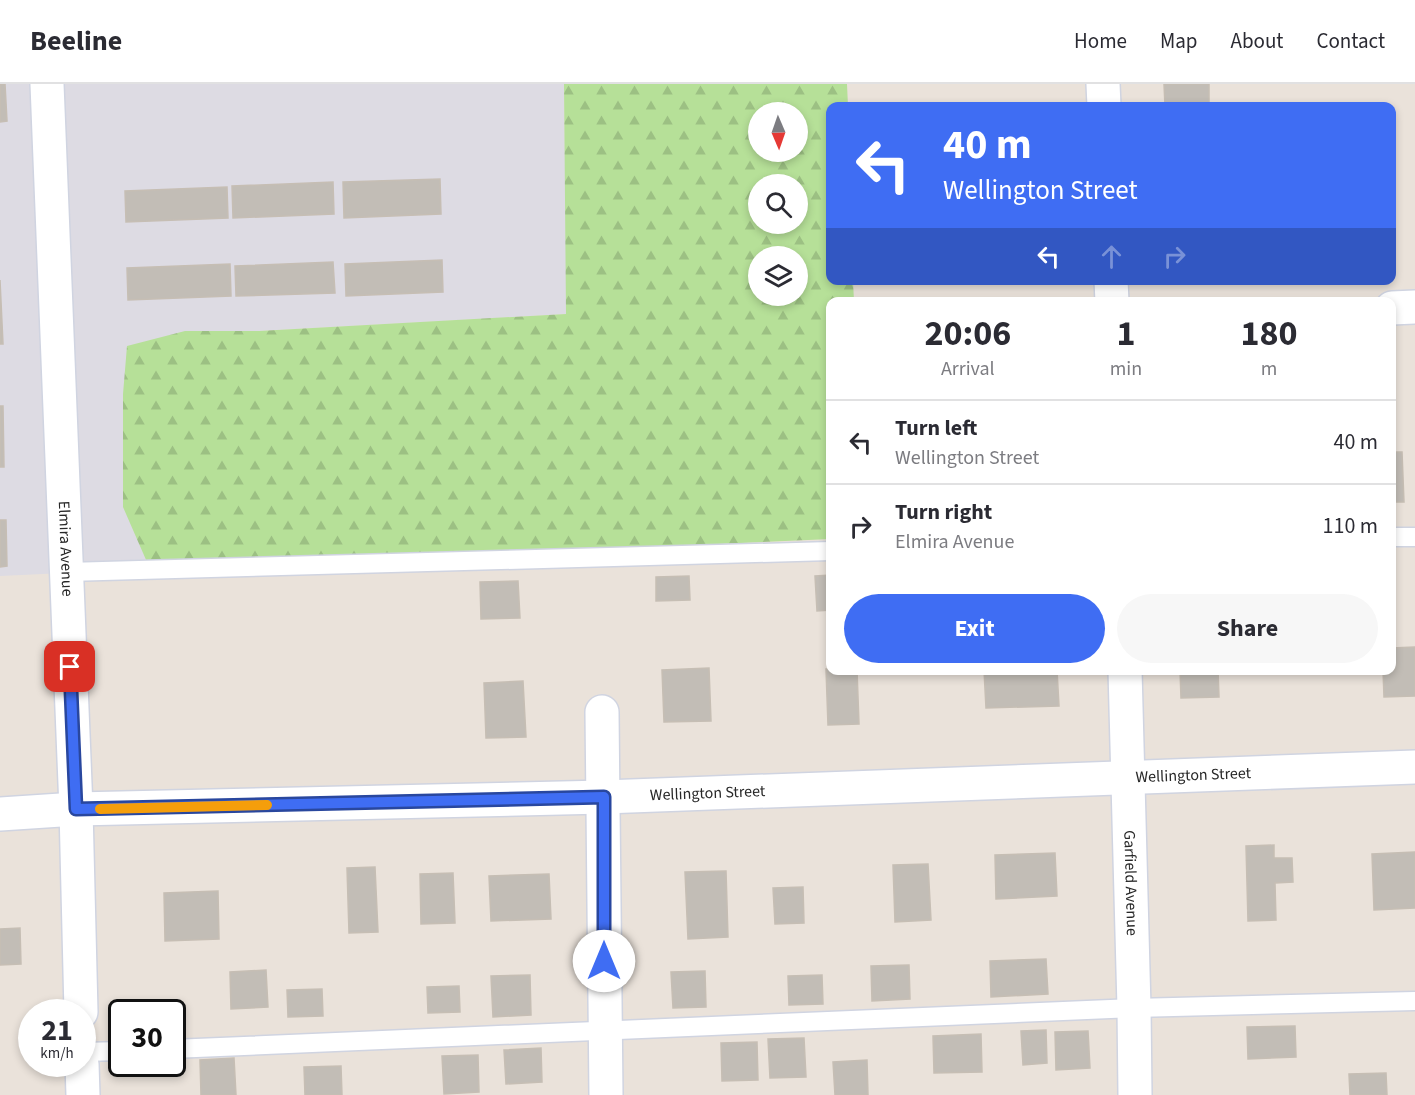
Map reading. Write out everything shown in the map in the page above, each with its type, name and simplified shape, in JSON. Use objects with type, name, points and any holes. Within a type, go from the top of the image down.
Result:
[{"type":"street","name":"Elmira Avenue","points":[[47,84],[76,809],[81,999]]},
{"type":"street","points":[[1103,84],[1104,102]]},
{"type":"street","points":[[1396,308],[1415,307]]},
{"type":"street","name":"Garfield Avenue","points":[[1125,675],[1135,1095]]},
{"type":"street","points":[[602,712],[606,1095]]},
{"type":"street","name":"Wellington Street","points":[[0,814],[76,809],[604,797],[1415,767]]},
{"type":"street","points":[[82,1077],[83,1095]]},
{"type":"lane","points":[[1396,537],[1415,537]]},
{"type":"lane","points":[[67,572],[826,551]]},
{"type":"lane","points":[[186,1048],[1134,1008],[1415,1001]]},
{"type":"shaded area","points":[[0,84],[564,84],[567,314],[259,331],[185,331],[150,569],[0,576]]},
{"type":"green space","points":[[564,84],[847,84],[848,102],[826,102],[826,285],[853,285],[854,297],[826,297],[826,539],[150,569],[123,507],[123,394],[127,346],[185,331],[259,331],[566,314]]},
{"type":"building","points":[[0,84],[5,84],[7,121],[0,122]]},
{"type":"building","points":[[1164,84],[1209,84],[1209,102],[1165,102]]},
{"type":"building","points":[[440,179],[441,214],[344,218],[343,182]]},
{"type":"building","points":[[333,182],[334,214],[233,218],[232,186]]},
{"type":"building","points":[[227,187],[228,218],[126,222],[125,191]]},
{"type":"building","points":[[442,260],[443,292],[346,296],[345,264]]},
{"type":"building","points":[[333,262],[335,293],[236,296],[235,266]]},
{"type":"building","points":[[230,264],[231,296],[128,300],[127,268]]},
{"type":"building","points":[[0,280],[3,344],[0,344]]},
{"type":"building","points":[[0,406],[3,406],[4,467],[0,467]]},
{"type":"building","points":[[1396,452],[1402,452],[1404,502],[1396,502]]},
{"type":"building","points":[[0,520],[6,520],[7,566],[0,567]]},
{"type":"building","points":[[826,575],[826,610],[817,611],[815,576]]},
{"type":"building","points":[[689,576],[690,600],[656,601],[656,577]]},
{"type":"building","points":[[518,581],[520,618],[481,619],[480,582]]},
{"type":"building","points":[[1415,647],[1415,696],[1384,697],[1383,675],[1396,675],[1396,648]]},
{"type":"building","points":[[709,668],[711,721],[664,722],[662,670]]},
{"type":"building","points":[[826,675],[857,675],[859,724],[828,725]]},
{"type":"building","points":[[984,675],[1057,675],[1059,706],[986,708]]},
{"type":"building","points":[[1180,675],[1218,675],[1219,697],[1181,698]]},
{"type":"building","points":[[523,681],[526,737],[486,738],[484,683]]},
{"type":"building","points":[[1274,845],[1274,858],[1292,858],[1293,882],[1275,883],[1276,920],[1248,921],[1246,846]]},
{"type":"building","points":[[1415,852],[1415,908],[1374,910],[1372,854]]},
{"type":"building","points":[[1055,853],[1057,896],[996,899],[995,855]]},
{"type":"building","points":[[928,864],[931,920],[895,922],[893,865]]},
{"type":"building","points":[[375,867],[378,932],[349,933],[347,868]]},
{"type":"building","points":[[726,871],[728,937],[688,939],[685,872]]},
{"type":"building","points":[[453,873],[455,923],[421,924],[420,874]]},
{"type":"building","points":[[549,874],[551,919],[491,921],[489,876]]},
{"type":"building","points":[[803,887],[804,923],[775,924],[773,888]]},
{"type":"building","points":[[218,891],[219,939],[165,941],[164,893]]},
{"type":"building","points":[[20,928],[21,964],[0,965],[0,929]]},
{"type":"building","points":[[1046,959],[1048,994],[991,997],[990,961]]},
{"type":"building","points":[[909,965],[910,999],[872,1001],[871,966]]},
{"type":"building","points":[[266,970],[268,1007],[231,1009],[230,972]]},
{"type":"building","points":[[705,971],[706,1007],[673,1008],[671,972]]},
{"type":"building","points":[[530,975],[531,1015],[493,1017],[491,976]]},
{"type":"building","points":[[822,975],[823,1004],[789,1005],[788,976]]},
{"type":"building","points":[[459,986],[460,1012],[428,1013],[427,987]]},
{"type":"building","points":[[322,989],[323,1016],[288,1017],[287,990]]},
{"type":"building","points":[[1295,1026],[1296,1057],[1248,1059],[1247,1027]]},
{"type":"building","points":[[1046,1030],[1047,1063],[1023,1065],[1021,1031]]},
{"type":"building","points":[[1088,1031],[1090,1068],[1056,1070],[1055,1032]]},
{"type":"building","points":[[981,1034],[982,1072],[934,1073],[933,1036]]},
{"type":"building","points":[[804,1038],[806,1077],[770,1078],[768,1039]]},
{"type":"building","points":[[757,1042],[758,1080],[722,1081],[721,1043]]},
{"type":"building","points":[[541,1048],[542,1082],[506,1084],[504,1050]]},
{"type":"building","points":[[478,1055],[479,1092],[444,1094],[442,1056]]},
{"type":"building","points":[[234,1058],[236,1095],[201,1095],[200,1060]]},
{"type":"building","points":[[867,1060],[868,1095],[835,1095],[833,1062]]},
{"type":"building","points":[[341,1066],[342,1095],[305,1095],[304,1067]]},
{"type":"building","points":[[1386,1073],[1387,1095],[1350,1095],[1349,1074]]},
{"type":"slow traffic","points":[[100,809],[267,805]]},
{"type":"route","points":[[70,667],[76,809],[604,797],[604,961]]}]
